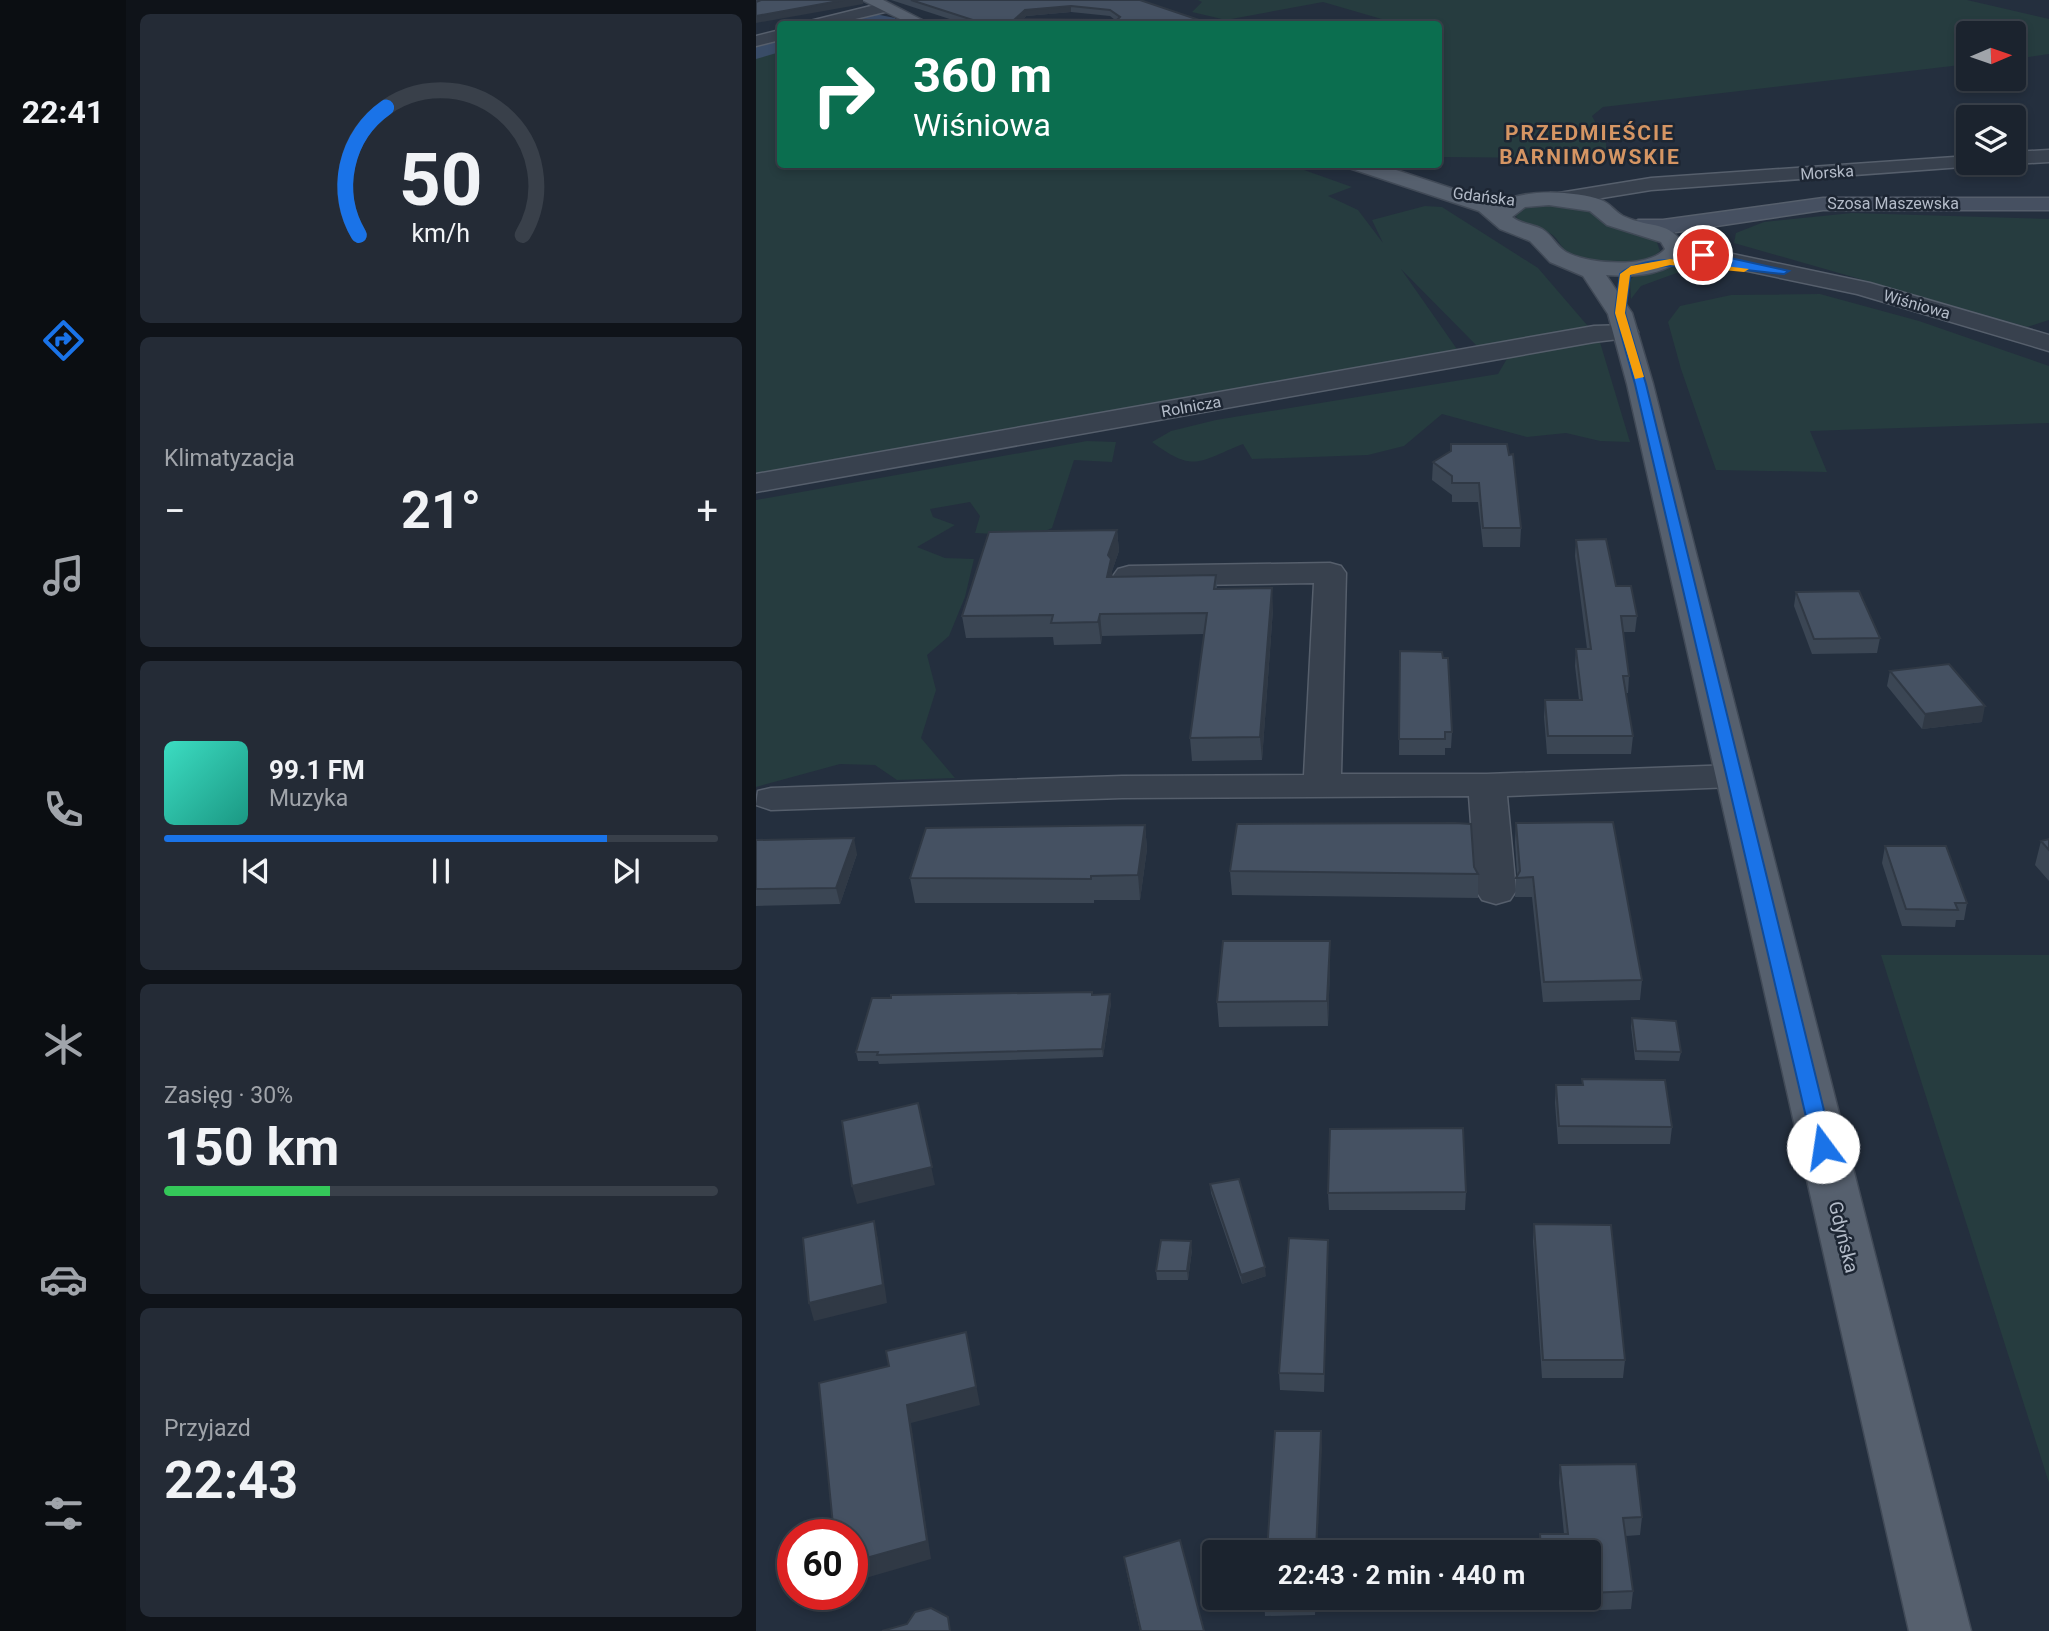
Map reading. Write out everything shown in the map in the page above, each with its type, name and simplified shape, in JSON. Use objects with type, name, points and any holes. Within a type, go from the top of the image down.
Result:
[{"type":"main road","points":[[876,4],[915,21]]},
{"type":"main road","name":"Gdańska","points":[[1369,168],[1494,209],[1511,226],[1543,240],[1554,255],[1581,265]]},
{"type":"main road","name":"Gdańska","points":[[1439,190],[1530,200],[1584,202],[1602,208],[1615,220],[1656,232],[1675,243]]},
{"type":"main road","points":[[1502,215],[1510,206],[1530,200]]},
{"type":"main road","name":"Szosa Maszewska","points":[[1638,227],[1663,227],[1804,205],[1867,202],[2049,204]]},
{"type":"main road","name":"Szosa Maszewska","points":[[1675,243],[1684,234],[1738,215]]},
{"type":"main road","points":[[1581,265],[1634,268],[1660,263],[1675,255],[1675,243]]},
{"type":"main road","name":"Gdyńska","points":[[1581,265],[1593,271],[1623,322]]},
{"type":"main road","name":"Gdyńska","points":[[1634,268],[1625,274],[1623,322],[1940,1631]]},
{"type":"street","points":[[756,2],[763,0]]},
{"type":"street","points":[[825,21],[876,4]]},
{"type":"street","points":[[756,41],[777,36]]},
{"type":"street","points":[[2026,157],[2049,156]]},
{"type":"street","name":"Morska","points":[[1559,199],[1651,184],[1956,163]]},
{"type":"street","name":"Morska","points":[[1602,208],[1621,197],[1685,183]]},
{"type":"street","name":"Wiśniowa","points":[[1675,243],[1703,255],[1862,288],[2049,343]]},
{"type":"street","name":"Wiśniowa","points":[[1660,263],[1784,271]]},
{"type":"street","name":"Rolnicza","points":[[756,483],[1594,334],[1623,322]]},
{"type":"street","points":[[1129,576],[1329,573],[1322,784]]},
{"type":"street","points":[[771,799],[1322,784],[1487,785],[1733,776]]},
{"type":"street","points":[[1487,785],[1496,891]]},
{"type":"green space","points":[[1198,0],[1967,0],[2049,19],[2049,54],[2026,57],[2026,21],[1956,21],[1956,66],[1603,107],[1592,116],[1606,143],[1606,154],[1567,158],[1442,157],[1442,21],[1389,21],[1323,2],[1226,20],[1192,12],[1202,2]]},
{"type":"green space","points":[[777,46],[777,168],[1298,168],[1352,187],[1328,196],[1358,210],[1383,243],[1372,220],[1425,206],[1442,207],[1538,268],[1599,339],[1630,442],[1600,441],[1566,433],[1527,437],[1442,414],[1404,446],[1368,455],[1252,459],[1243,444],[1206,459],[1187,461],[1166,452],[1152,442],[1171,431],[1216,420],[1498,374],[1508,357],[1477,346],[1401,269],[1459,352],[756,477],[756,52]]},
{"type":"green space","points":[[1551,203],[1586,208],[1656,240],[1660,251],[1629,264],[1603,264],[1580,258],[1567,252],[1551,234],[1516,217],[1518,212],[1529,206]]},
{"type":"green space","points":[[1852,213],[2049,219],[2049,320],[2027,327],[1734,243],[1736,233],[1764,222]]},
{"type":"green space","points":[[1693,267],[1641,286],[1631,299],[1630,281],[1642,272],[1659,268]]},
{"type":"green space","points":[[1820,294],[1919,321],[2049,366],[2049,423],[1810,431],[1827,472],[1716,470],[1681,369],[1668,322],[1680,306],[1731,295]]},
{"type":"green space","points":[[1087,441],[1116,442],[1112,462],[1074,460],[1052,528],[1034,536],[975,533],[980,516],[970,502],[930,509],[933,517],[955,525],[917,547],[945,558],[974,559],[965,597],[949,636],[927,655],[936,690],[921,738],[955,778],[897,780],[875,765],[840,764],[756,787],[756,500]]},
{"type":"green space","points":[[1881,955],[2049,955],[2049,1483]]},
{"type":"building","points":[[844,0],[756,16],[756,2]]},
{"type":"building","points":[[911,0],[1140,0],[1202,21],[976,21]],"holes":[[[1071,6],[1110,10],[1120,17],[1117,20],[1015,19],[1025,10]]]},
{"type":"building","points":[[1451,444],[1507,444],[1509,455],[1513,454],[1521,528],[1483,528],[1479,483],[1452,483],[1452,476],[1433,462],[1451,451]]},
{"type":"building","points":[[1117,530],[1108,555],[1111,559],[1107,577],[1216,575],[1214,589],[1272,588],[1260,737],[1190,738],[1207,613],[1100,614],[1098,622],[1051,623],[1053,615],[962,616],[989,532]]},
{"type":"building","points":[[1606,539],[1616,586],[1631,586],[1637,616],[1621,616],[1629,676],[1623,676],[1633,736],[1548,736],[1545,700],[1582,700],[1576,649],[1591,649],[1576,540]]},
{"type":"building","points":[[1859,591],[1880,638],[1814,639],[1796,592]]},
{"type":"building","points":[[1400,651],[1442,652],[1443,658],[1448,658],[1452,732],[1445,732],[1445,739],[1399,739]]},
{"type":"building","points":[[1949,664],[1985,706],[1925,714],[1890,671]]},
{"type":"building","points":[[1613,822],[1642,980],[1544,982],[1533,877],[1516,878],[1520,871],[1516,823]]},
{"type":"building","points":[[1237,824],[1471,824],[1474,867],[1478,874],[1230,871]]},
{"type":"building","points":[[1145,825],[1138,875],[1091,876],[1091,879],[910,878],[926,828]]},
{"type":"building","points":[[854,838],[836,888],[756,889],[756,840]]},
{"type":"building","points":[[2049,839],[2049,850],[2041,841]]},
{"type":"building","points":[[1885,846],[1946,846],[1967,903],[1955,903],[1958,910],[1906,909]]},
{"type":"building","points":[[1223,941],[1330,941],[1327,1001],[1217,1002]]},
{"type":"building","points":[[1092,992],[1092,995],[1110,994],[1102,1049],[877,1055],[878,1052],[856,1052],[872,998],[891,998],[891,995]]},
{"type":"building","points":[[1632,1018],[1676,1021],[1681,1052],[1636,1051]]},
{"type":"building","points":[[1582,1079],[1665,1080],[1672,1127],[1559,1126],[1556,1085],[1583,1085]]},
{"type":"building","points":[[918,1103],[932,1167],[852,1186],[842,1121]]},
{"type":"building","points":[[1463,1128],[1466,1192],[1328,1193],[1330,1129]]},
{"type":"building","points":[[1239,1179],[1265,1267],[1241,1275],[1210,1184]]},
{"type":"building","points":[[874,1221],[883,1285],[809,1303],[803,1238]]},
{"type":"building","points":[[1534,1224],[1611,1225],[1625,1360],[1543,1360]]},
{"type":"building","points":[[1289,1238],[1328,1240],[1324,1374],[1279,1373]]},
{"type":"building","points":[[1161,1240],[1191,1241],[1187,1271],[1156,1271]]},
{"type":"building","points":[[966,1332],[976,1387],[907,1405],[927,1541],[868,1558],[868,1519],[832,1519],[819,1383],[889,1366],[886,1351]]},
{"type":"building","points":[[1275,1431],[1321,1431],[1316,1540],[1268,1540]]},
{"type":"building","points":[[1636,1464],[1642,1517],[1623,1518],[1633,1591],[1601,1592],[1601,1540],[1540,1540],[1540,1534],[1568,1534],[1560,1465]]},
{"type":"building","points":[[1180,1540],[1204,1631],[1141,1631],[1124,1557]]},
{"type":"building","points":[[931,1608],[948,1617],[950,1631],[882,1631],[907,1624],[915,1612]]},
{"type":"waterway","points":[[860,21],[870,21]]},
{"type":"waterway","points":[[756,50],[777,44]]},
{"type":"slow traffic","points":[[1638,377],[1620,313],[1625,274],[1634,268],[1670,262],[1744,269]]},
{"type":"district","name":"PRZEDMIEŚCIE BARNIMOWSKIE","points":[[1590,145]]},
{"type":"route","points":[[1703,255],[1784,271],[1682,262],[1634,268],[1625,274],[1620,313],[1640,384],[1823,1147]]}]
